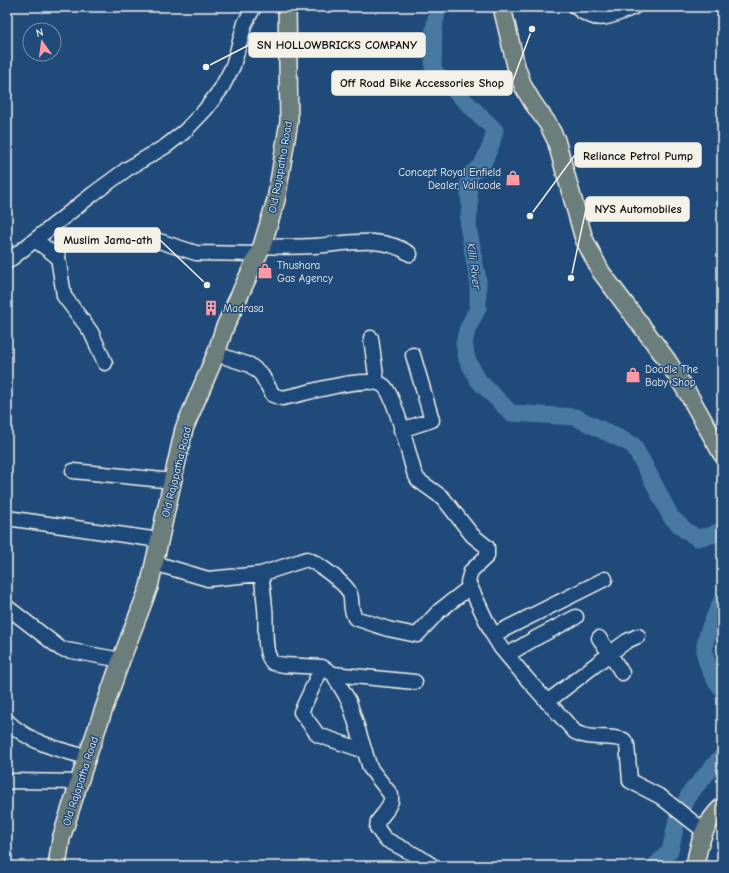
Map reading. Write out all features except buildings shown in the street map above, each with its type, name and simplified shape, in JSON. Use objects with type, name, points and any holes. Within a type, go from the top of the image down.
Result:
[{"type":"main road","name":"Old Rajapatha Road","points":[[57,866],[61,839],[87,757],[121,660],[149,587],[184,429],[228,322],[260,250],[276,200],[289,120],[287,7]]},
{"type":"main road","points":[[502,7],[516,66],[524,86],[533,103],[548,124],[556,140],[584,239],[601,272],[667,360],[722,454]]},
{"type":"main road","points":[[695,866],[698,847],[704,831],[714,814],[722,807]]},
{"type":"street","points":[[7,262],[127,169],[166,146],[184,132],[205,110],[221,89],[233,66],[245,23],[254,7]]},
{"type":"street","points":[[576,7],[585,15],[595,18],[611,17],[634,7]]},
{"type":"street","points":[[35,240],[58,257],[64,296],[91,332],[105,363]]},
{"type":"street","points":[[156,240],[196,253],[303,247],[362,241],[395,246],[410,254]]},
{"type":"street","points":[[371,338],[377,383]]},
{"type":"street","points":[[216,354],[250,365],[261,374],[273,395],[282,398],[359,382],[382,384],[393,402],[414,472],[418,480],[443,498],[472,535],[487,547],[488,556],[471,571],[468,582],[493,635],[507,655],[575,732],[583,737],[624,740],[627,745],[630,781],[661,797],[704,831]]},
{"type":"street","points":[[402,430],[432,420],[413,355]]},
{"type":"street","points":[[73,471],[173,481]]},
{"type":"street","points":[[7,518],[159,540]]},
{"type":"street","points":[[154,563],[208,579],[261,574],[307,560],[313,562],[338,580],[350,593],[351,611],[355,618],[417,635],[439,611],[470,587]]},
{"type":"street","points":[[261,574],[265,607],[267,647],[269,658],[273,663],[415,682]]},
{"type":"street","points":[[493,635],[605,579]]},
{"type":"street","points":[[7,607],[61,649],[121,660]]},
{"type":"street","points":[[507,655],[576,617]]},
{"type":"street","points":[[548,702],[627,641],[638,636]]},
{"type":"street","points":[[599,638],[622,673]]},
{"type":"street","points":[[327,670],[301,712],[318,735],[364,751]]},
{"type":"street","points":[[327,670],[349,701],[370,768],[391,795],[391,801],[386,811],[378,821],[377,828],[385,839],[421,858],[430,865]]},
{"type":"street","points":[[7,721],[24,735],[61,751],[87,757]]},
{"type":"street","points":[[7,782],[80,782]]},
{"type":"waterway","name":"Killi River","points":[[438,7],[434,28],[433,70],[495,130],[491,145],[482,165],[470,175],[468,185],[470,205],[468,226],[478,280],[478,308],[467,330],[464,344],[467,359],[478,380],[511,413],[575,417],[633,445],[671,517],[685,530],[697,538],[712,535],[722,530]]},
{"type":"waterway","name":"Killi River","points":[[722,600],[707,635],[705,645],[705,655],[708,665],[713,676],[722,689]]},
{"type":"waterway","name":"Killi River","points":[[655,866],[670,851],[677,820],[690,793],[722,756]]},
{"type":"place","name":"Off Road Bike Accessories Shop","points":[[532,29]]},
{"type":"place","name":"SN HOLLOWBRICKS COMPANY","points":[[206,67]]},
{"type":"place","name":"Concept Royal Enfield Dealer, Valicode","points":[[513,178]]},
{"type":"place","name":"Reliance Petrol Pump","points":[[530,216]]},
{"type":"place","name":"Thushara Gas Agency","points":[[265,271]]},
{"type":"place","name":"NYS Automobiles","points":[[571,278]]},
{"type":"place","name":"Muslim Jama-ath","points":[[207,285]]},
{"type":"place","name":"Madrasa","points":[[211,308]]},
{"type":"place","name":"Doodle The Baby Shop","points":[[633,375]]}]
